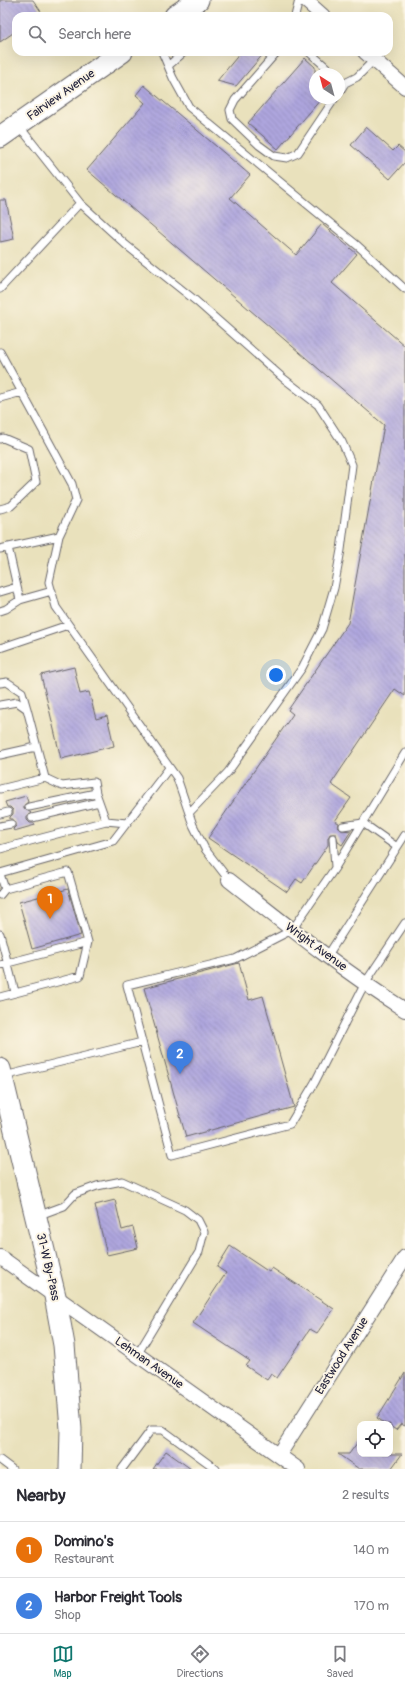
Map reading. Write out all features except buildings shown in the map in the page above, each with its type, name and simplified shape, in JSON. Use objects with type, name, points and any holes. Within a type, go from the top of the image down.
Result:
[{"type":"main road","points":[[185,12],[197,7]]},
{"type":"main road","name":"Fairview Avenue","points":[[0,137],[116,56]]},
{"type":"main road","name":"31-W By-Pass","points":[[1,1073],[55,1296],[64,1353],[71,1429],[70,1469]]},
{"type":"street","points":[[305,0],[318,12]]},
{"type":"street","points":[[370,56],[405,86]]},
{"type":"street","name":"Wright Avenue","points":[[230,880],[292,930],[405,1010]]},
{"type":"street","name":"Lehman Avenue","points":[[0,1257],[298,1469]]},
{"type":"street","name":"Eastwood Avenue","points":[[279,1455],[405,1257]]},
{"type":"lane","points":[[296,12],[299,0]]},
{"type":"lane","points":[[164,56],[190,107],[358,246],[405,289]]},
{"type":"lane","points":[[168,66],[179,56]]},
{"type":"lane","points":[[274,56],[235,100],[230,110],[232,120],[259,145],[274,156],[287,158],[298,154],[331,104]]},
{"type":"lane","points":[[314,56],[327,68]]},
{"type":"lane","points":[[345,84],[357,77],[370,56]]},
{"type":"lane","points":[[18,125],[80,203],[126,245],[196,301],[284,378],[318,405],[342,442],[352,465],[341,550],[334,588],[322,629],[302,668],[228,772],[189,814]]},
{"type":"lane","points":[[0,289],[80,203]]},
{"type":"lane","points":[[0,352],[72,484],[76,500],[59,536],[49,582],[56,607],[68,626],[83,643],[177,778],[189,814],[205,849],[230,880]]},
{"type":"lane","points":[[0,398],[22,392]]},
{"type":"lane","points":[[0,439],[3,438],[29,449],[36,482],[11,506],[0,509]]},
{"type":"lane","points":[[0,549],[59,536]]},
{"type":"lane","points":[[8,548],[20,600]]},
{"type":"lane","points":[[0,592],[17,587]]},
{"type":"lane","points":[[0,611],[20,600],[52,591]]},
{"type":"lane","points":[[0,648],[68,626]]},
{"type":"lane","points":[[0,683],[7,682],[22,692],[45,778]]},
{"type":"lane","points":[[0,705],[17,702],[27,709]]},
{"type":"lane","points":[[0,755],[36,747]]},
{"type":"lane","points":[[405,753],[335,868],[292,930],[235,959],[127,985],[172,1155],[290,1124],[315,1082],[365,983],[405,923]]},
{"type":"lane","points":[[0,996],[80,976],[88,942],[68,872],[2,892],[0,873],[113,841],[170,768]]},
{"type":"lane","points":[[0,789],[45,778],[62,786],[94,782],[96,793],[106,821]]},
{"type":"lane","points":[[29,807],[96,793]]},
{"type":"lane","points":[[32,818],[99,802]]},
{"type":"lane","points":[[0,814],[8,812]]},
{"type":"lane","points":[[0,849],[106,821],[127,823]]},
{"type":"lane","points":[[343,826],[363,823],[397,847]]},
{"type":"lane","points":[[0,826],[11,824]]},
{"type":"lane","points":[[328,955],[405,835]]},
{"type":"lane","points":[[333,838],[335,868]]},
{"type":"lane","points":[[0,934],[15,992]]},
{"type":"lane","points":[[0,965],[88,942]]},
{"type":"lane","points":[[1,1073],[142,1042]]},
{"type":"lane","points":[[36,1216],[64,1206],[75,1194],[97,1186],[122,1181],[185,1210],[198,1220],[204,1232],[199,1252],[137,1355]]},
{"type":"lane","points":[[122,1469],[151,1430],[163,1430],[216,1469]]},
{"type":"lane","points":[[0,1460],[12,1469]]},
{"type":"place","name":"Domino's","points":[[50,919]]},
{"type":"place","name":"Harbor Freight Tools","points":[[180,1074]]}]
